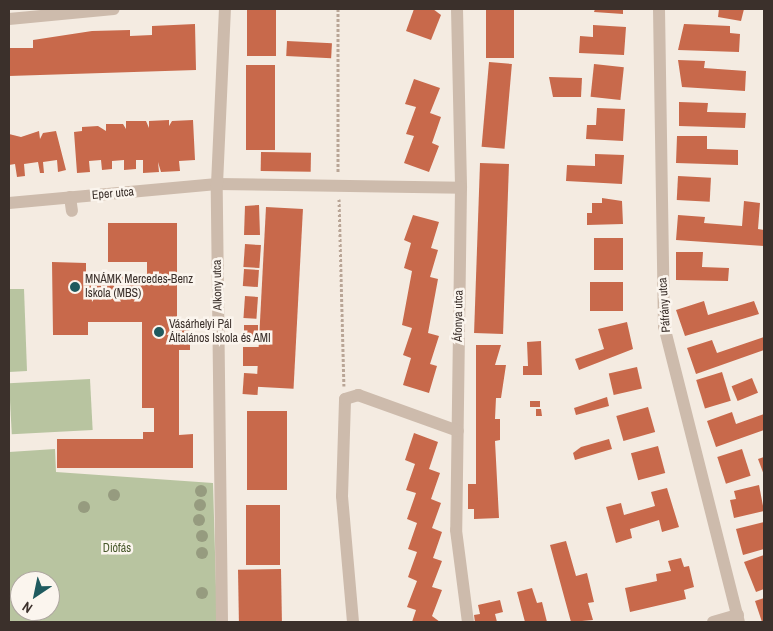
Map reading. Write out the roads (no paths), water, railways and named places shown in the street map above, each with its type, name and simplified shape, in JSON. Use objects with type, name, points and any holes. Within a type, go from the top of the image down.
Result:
[{"type":"street","points":[[9,19],[114,9]]},
{"type":"street","name":"Alkony utca","points":[[222,622],[217,184],[225,9]]},
{"type":"street","name":"Áfonya utca","points":[[457,9],[461,188],[456,530],[468,622]]},
{"type":"street","name":"Páfrány utca","points":[[659,9],[664,326],[739,619]]},
{"type":"street","name":"Eper utca","points":[[9,203],[217,184],[338,184],[461,188]]},
{"type":"street","points":[[70,197],[72,211]]},
{"type":"street","points":[[353,622],[342,496],[345,399],[358,395],[458,431]]},
{"type":"street","points":[[714,622],[739,619]]},
{"type":"place","name":"MNÁMK Mercedes-Benz Iskola (MBS)","points":[[75,287]]},
{"type":"place","name":"Vásárhelyi Pál Általános Iskola és AMI","points":[[159,332]]},
{"type":"park label","name":"Diófás","points":[[117,549]]}]
